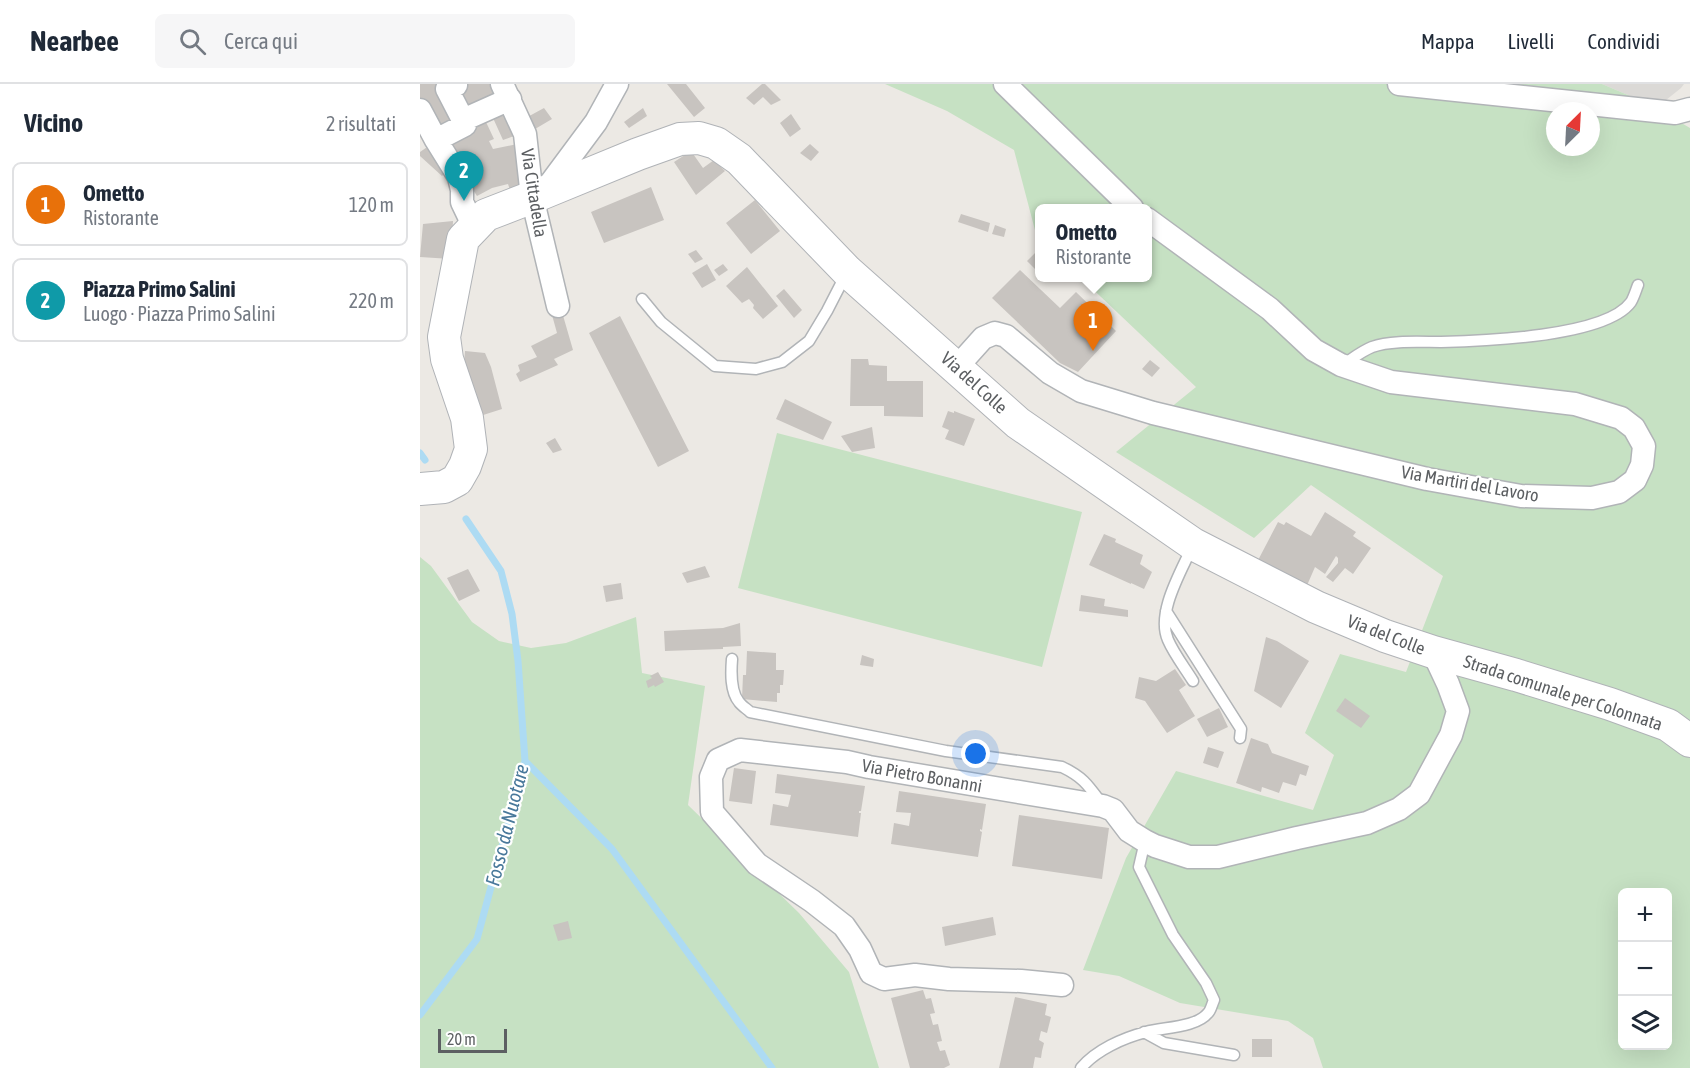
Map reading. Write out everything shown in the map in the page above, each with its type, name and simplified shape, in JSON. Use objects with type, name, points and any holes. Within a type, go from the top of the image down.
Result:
[{"type":"street","points":[[538,195],[596,122],[617,84]]},
{"type":"street","points":[[1005,84],[1128,204]]},
{"type":"street","points":[[1399,84],[1675,113],[1690,109]]},
{"type":"street","points":[[436,140],[465,125],[447,89],[456,85]]},
{"type":"street","points":[[463,120],[506,91]]},
{"type":"street","name":"Via Cittadella","points":[[506,91],[525,134],[558,306]]},
{"type":"street","points":[[420,110],[459,177],[462,202],[474,227],[463,239],[444,337],[447,359],[467,418],[471,449],[457,480],[444,487],[420,489]]},
{"type":"street","name":"Via del Colle","points":[[474,227],[486,215],[680,139],[699,138],[716,143],[739,159],[848,271],[1018,423],[1193,544],[1316,607],[1385,636],[1433,652]]},
{"type":"street","name":"Via Martiri del Lavoro","points":[[957,368],[983,338],[995,333],[1006,336],[1050,373],[1081,391],[1153,413],[1415,476],[1521,496],[1592,498],[1619,492],[1635,480],[1642,465],[1644,446],[1634,428],[1621,418],[1575,404],[1391,382],[1341,365],[1314,350],[1270,309],[1152,223]]},
{"type":"street","points":[[1103,806],[1113,810],[1129,831],[1145,841],[1189,857],[1218,857],[1367,823],[1399,809],[1419,794],[1451,735],[1458,711],[1433,652]]},
{"type":"street","name":"Strada comunale per Colonnata","points":[[1433,652],[1610,704],[1668,725],[1690,741]]},
{"type":"street","name":"Via Pietro Bonanni","points":[[1062,985],[915,975],[884,979],[871,973],[860,949],[844,926],[757,864],[712,812],[711,777],[718,760],[740,750],[847,762],[1103,806]]},
{"type":"lane","points":[[642,299],[661,322],[715,366],[756,369],[782,362],[809,341],[848,271]]},
{"type":"lane","points":[[1341,365],[1372,347],[1397,343],[1511,339],[1594,324],[1613,316],[1630,303],[1638,285]]},
{"type":"lane","points":[[1193,544],[1171,595],[1164,624],[1168,640],[1193,681]]},
{"type":"lane","points":[[1166,611],[1240,729],[1240,738]]},
{"type":"lane","points":[[732,659],[731,677],[734,691],[738,702],[750,712],[946,751],[1062,767],[1077,774],[1103,806]]},
{"type":"lane","points":[[1081,1068],[1088,1059],[1104,1048],[1144,1032],[1195,1022],[1208,1013],[1214,1000],[1206,983],[1173,935],[1138,867],[1145,841]]},
{"type":"lane","points":[[1144,1032],[1164,1043],[1234,1055]]},
{"type":"shaded area","points":[[1602,84],[1684,84],[1666,100],[1649,104]]},
{"type":"green space","points":[[885,84],[1602,84],[1649,104],[1690,128],[1690,1068],[1323,1068],[1313,1038],[1288,1021],[1180,1003],[1119,976],[1083,970],[1126,858],[1176,771],[1313,810],[1334,755],[1305,733],[1340,654],[1406,672],[1443,576],[1311,485],[1254,538],[1116,452],[1196,387],[1085,282],[1152,282],[1152,204],[1035,204],[1035,230],[1014,150],[947,111]]},
{"type":"green space","points":[[777,433],[1082,512],[1042,667],[738,588]]},
{"type":"green space","points":[[420,557],[431,566],[472,622],[499,641],[531,648],[566,643],[636,617],[642,673],[705,686],[688,805],[799,913],[849,972],[879,1068],[420,1068]]},
{"type":"building","points":[[420,84],[445,84],[459,124],[436,135],[420,98]]},
{"type":"building","points":[[460,84],[497,84],[502,94],[464,110]]},
{"type":"building","points":[[667,84],[686,84],[705,108],[694,117]]},
{"type":"building","points":[[765,84],[781,100],[771,105],[763,97],[754,105],[746,98]]},
{"type":"building","points":[[544,108],[552,119],[530,132],[522,120]]},
{"type":"building","points":[[643,108],[647,116],[629,128],[624,122]]},
{"type":"building","points":[[509,111],[519,134],[503,140],[493,118]]},
{"type":"building","points":[[791,114],[801,129],[790,137],[780,123]]},
{"type":"building","points":[[486,122],[494,139],[489,141],[493,149],[522,143],[527,179],[511,193],[508,184],[492,188],[477,196],[443,143]]},
{"type":"building","points":[[433,143],[450,168],[442,176],[420,156],[420,152]]},
{"type":"building","points":[[810,144],[819,152],[811,161],[800,153]]},
{"type":"building","points":[[691,151],[703,168],[714,160],[725,171],[696,195],[674,162]]},
{"type":"building","points":[[651,187],[664,220],[604,243],[591,212]]},
{"type":"building","points":[[755,200],[780,231],[751,254],[726,223]]},
{"type":"building","points":[[961,214],[990,223],[988,232],[958,222]]},
{"type":"building","points":[[453,221],[451,259],[420,257],[423,224]]},
{"type":"building","points":[[995,225],[1006,229],[1004,237],[992,234]]},
{"type":"building","points":[[696,250],[703,259],[695,263],[688,254]]},
{"type":"building","points":[[1035,253],[1035,269],[1027,261]]},
{"type":"building","points":[[707,264],[716,280],[702,288],[692,273]]},
{"type":"building","points":[[723,264],[728,270],[719,276],[714,270]]},
{"type":"building","points":[[747,267],[778,306],[763,319],[753,308],[754,305],[749,299],[742,303],[726,286]]},
{"type":"building","points":[[1020,270],[1060,308],[1076,292],[1116,331],[1078,372],[1060,363],[992,298]]},
{"type":"building","points":[[784,289],[802,310],[794,318],[776,296]]},
{"type":"building","points":[[562,312],[573,350],[554,359],[558,365],[520,382],[516,374],[520,371],[518,365],[537,357],[531,346],[557,333],[552,315]]},
{"type":"building","points":[[620,316],[689,451],[658,467],[589,333]]},
{"type":"building","points":[[465,351],[485,353],[502,409],[480,416],[464,364]]},
{"type":"building","points":[[851,359],[868,359],[869,365],[887,366],[887,381],[923,381],[923,417],[884,416],[884,406],[850,406]]},
{"type":"building","points":[[1150,360],[1160,368],[1152,377],[1142,369]]},
{"type":"building","points":[[785,399],[832,422],[823,440],[776,419]]},
{"type":"building","points":[[948,411],[975,419],[964,446],[945,439],[949,430],[942,427]]},
{"type":"building","points":[[872,427],[875,448],[852,452],[841,436]]},
{"type":"building","points":[[555,438],[562,450],[553,453],[546,443]]},
{"type":"building","points":[[1325,512],[1356,532],[1353,536],[1371,548],[1353,574],[1345,568],[1333,582],[1326,577],[1338,563],[1336,556],[1325,574],[1315,567],[1305,590],[1255,566],[1278,522],[1284,525],[1286,522],[1311,536]]},
{"type":"building","points":[[1104,534],[1116,539],[1115,542],[1143,555],[1140,564],[1152,572],[1144,589],[1089,565]]},
{"type":"building","points":[[705,566],[710,577],[687,583],[682,573]]},
{"type":"building","points":[[468,569],[480,591],[459,601],[447,578]]},
{"type":"building","points":[[621,583],[623,599],[606,602],[603,586]]},
{"type":"building","points":[[1081,595],[1105,599],[1104,606],[1128,610],[1128,617],[1079,611]]},
{"type":"building","points":[[740,623],[741,646],[723,647],[723,649],[665,651],[664,631],[723,628]]},
{"type":"building","points":[[1266,637],[1277,641],[1309,661],[1281,708],[1254,691]]},
{"type":"building","points":[[747,651],[776,653],[776,670],[784,670],[783,685],[780,685],[780,693],[777,693],[777,702],[742,699]]},
{"type":"building","points":[[862,655],[874,659],[873,667],[860,665]]},
{"type":"building","points":[[1175,669],[1186,685],[1179,690],[1195,716],[1167,733],[1145,701],[1135,698],[1139,677],[1156,681]]},
{"type":"building","points":[[658,672],[664,682],[648,688],[646,681]]},
{"type":"building","points":[[1345,698],[1370,716],[1361,728],[1336,711]]},
{"type":"building","points":[[1219,708],[1228,727],[1207,737],[1197,719]]},
{"type":"building","points":[[1251,738],[1268,744],[1272,753],[1309,766],[1306,776],[1300,774],[1296,786],[1283,782],[1279,793],[1262,787],[1261,792],[1236,783]]},
{"type":"building","points":[[1208,747],[1224,752],[1218,768],[1203,763]]},
{"type":"building","points":[[734,768],[756,771],[752,804],[729,801]]},
{"type":"building","points":[[777,774],[865,786],[861,811],[859,811],[861,813],[858,837],[770,825],[773,804],[788,807],[791,795],[775,793]]},
{"type":"building","points":[[899,791],[986,804],[982,830],[980,829],[982,832],[978,857],[891,844],[894,823],[909,826],[911,813],[896,812]]},
{"type":"building","points":[[1019,815],[1109,828],[1102,879],[1012,866]]},
{"type":"building","points":[[993,917],[996,935],[945,946],[942,927]]},
{"type":"building","points":[[568,921],[572,938],[558,941],[553,925]]},
{"type":"building","points":[[923,990],[926,999],[931,998],[935,1013],[930,1014],[933,1025],[938,1024],[942,1041],[937,1042],[940,1051],[945,1050],[950,1065],[944,1068],[910,1068],[891,998]]},
{"type":"building","points":[[1015,997],[1047,1004],[1045,1015],[1051,1017],[1047,1033],[1041,1031],[1039,1040],[1044,1043],[1041,1058],[1035,1057],[1033,1068],[999,1068]]},
{"type":"building","points":[[1252,1039],[1272,1039],[1272,1057],[1252,1057]]},
{"type":"waterway","name":"Fosso da Nuotare","points":[[420,453],[425,460]]},
{"type":"waterway","name":"Fosso da Nuotare","points":[[420,1015],[477,939],[525,761],[518,661],[512,614],[501,571],[466,519]]},
{"type":"waterway","points":[[525,761],[612,849],[772,1068]]},
{"type":"place","name":"Piazza Primo Salini","points":[[464,201]]},
{"type":"place","name":"Ometto","points":[[1093,351]]}]
